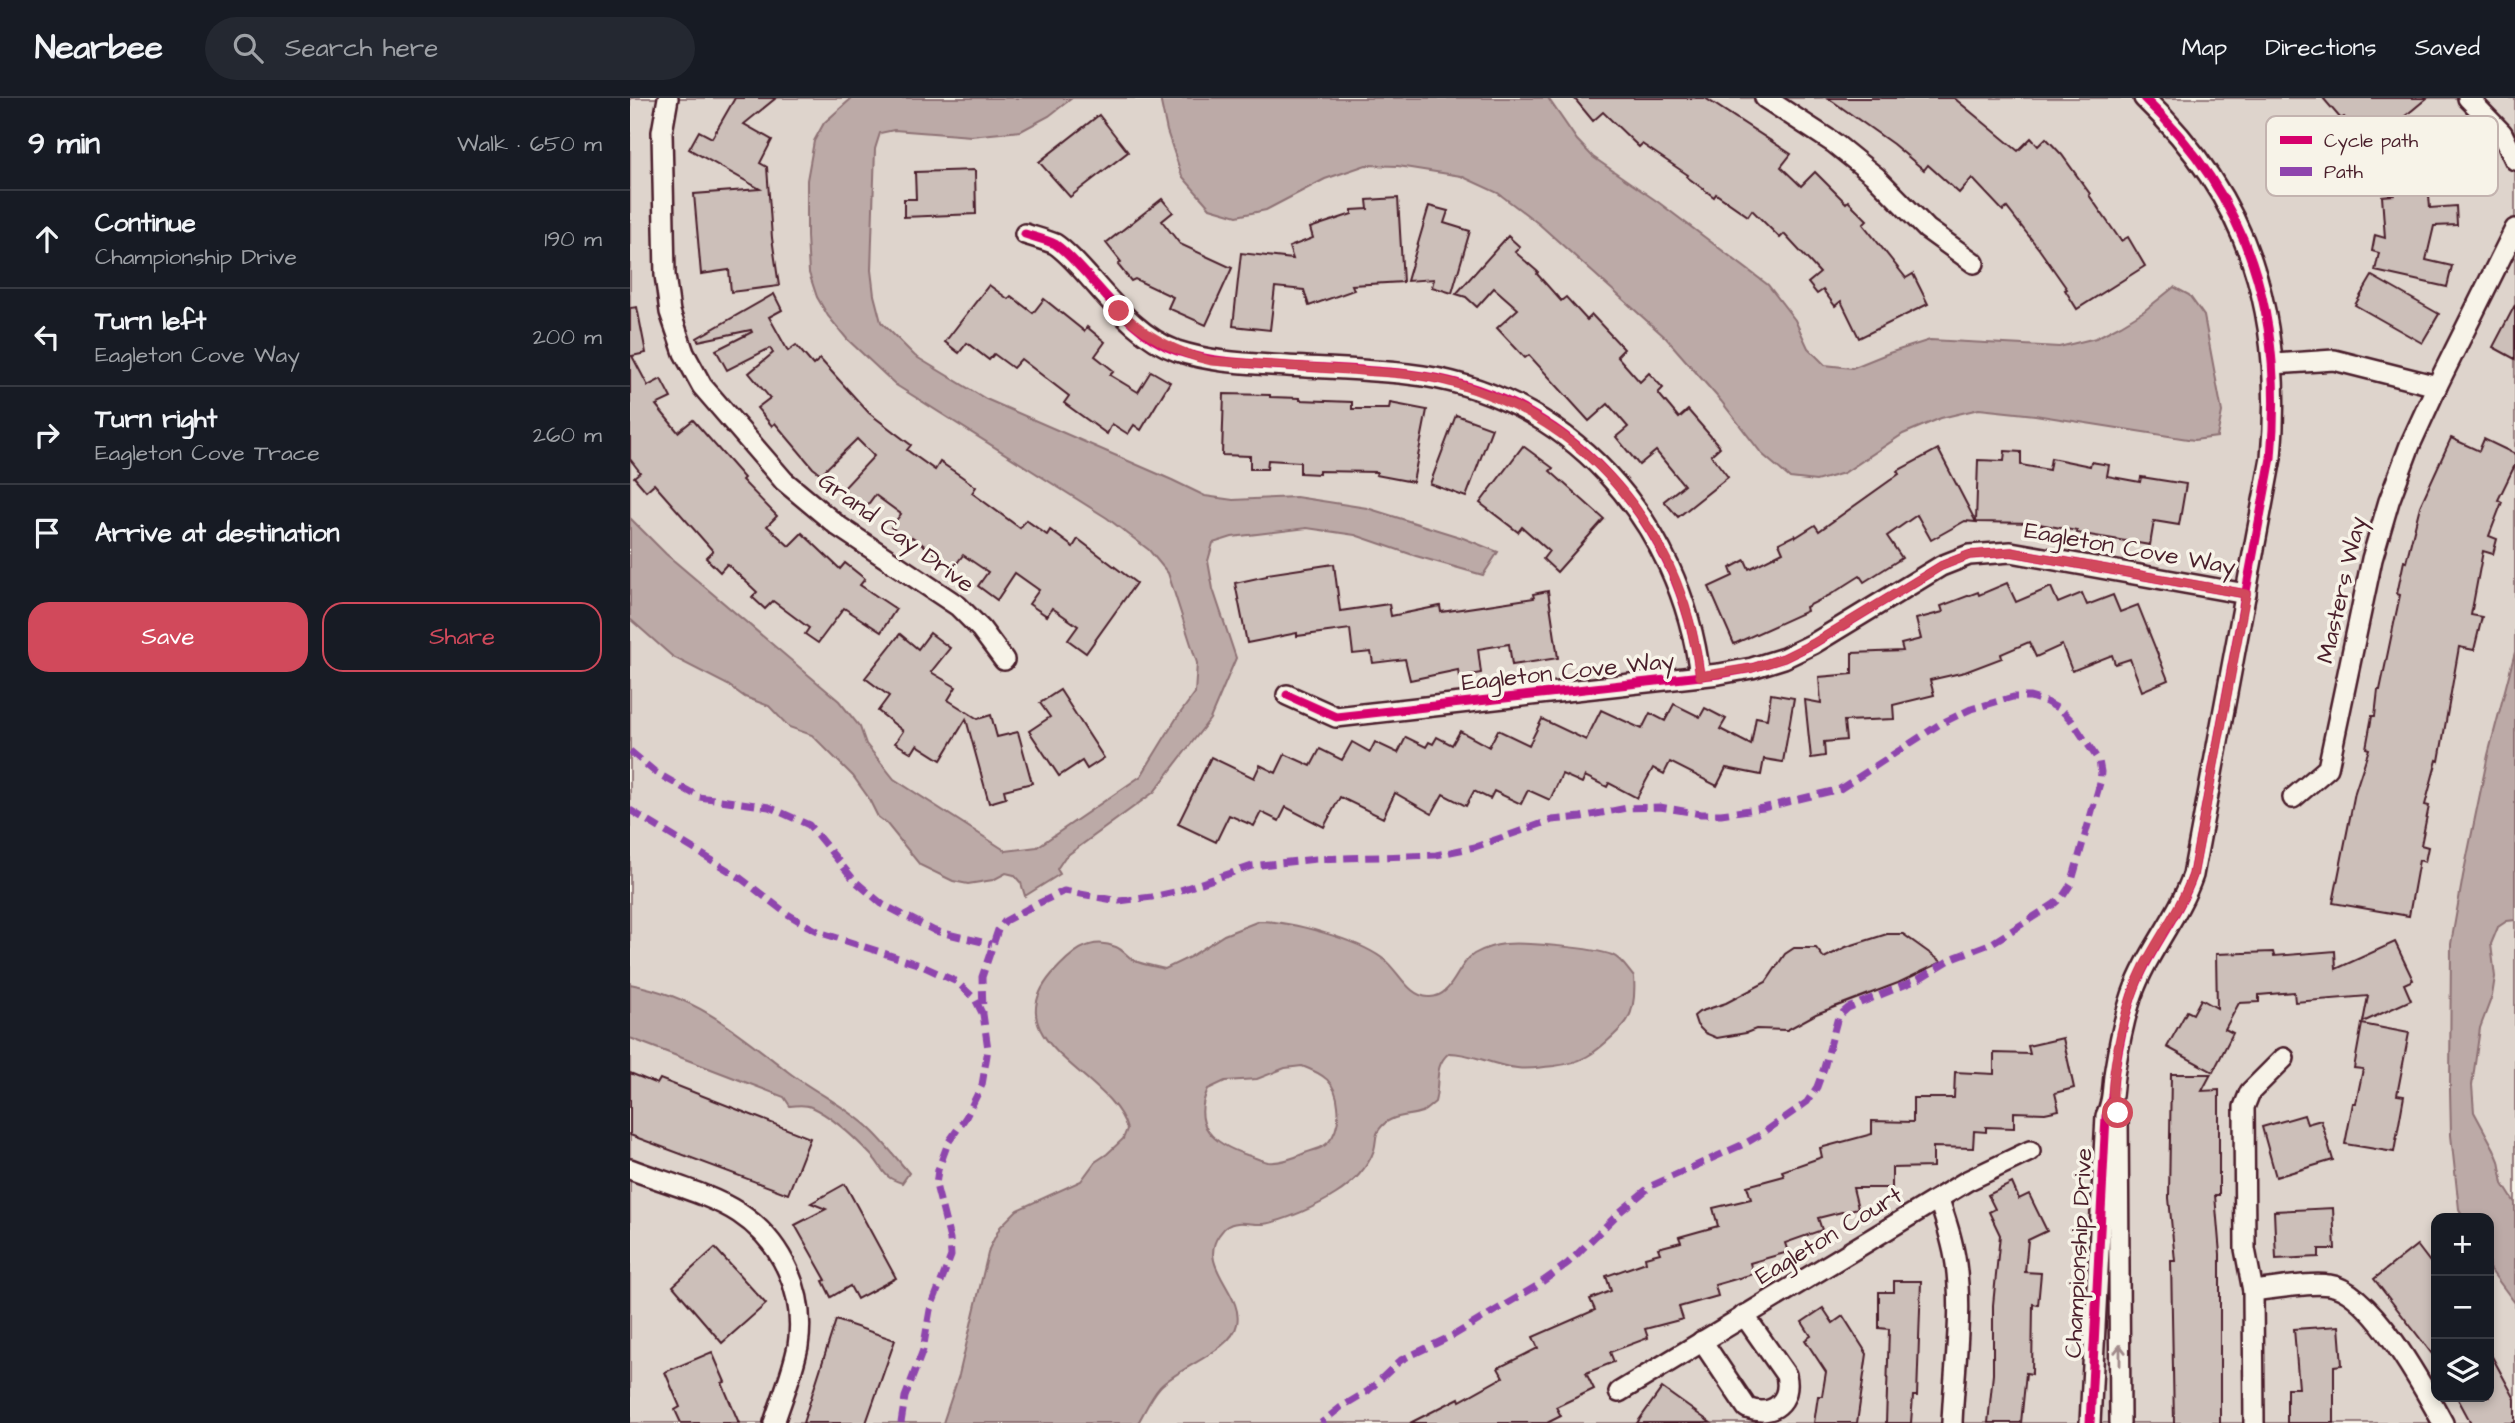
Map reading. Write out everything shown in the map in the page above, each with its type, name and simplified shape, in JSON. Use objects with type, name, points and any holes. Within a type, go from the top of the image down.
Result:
[{"type":"street","name":"Grand Cay Drive","points":[[668,98],[662,132],[666,275],[670,312],[684,353],[702,386],[784,481],[838,526],[958,606],[981,629],[1004,660]]},
{"type":"street","points":[[1765,98],[1877,177],[1927,229],[1974,263]]},
{"type":"street","name":"Championship Drive","points":[[2090,1423],[2106,1116],[2113,1103],[2120,1035],[2143,968],[2181,905],[2193,875],[2271,458],[2275,410],[2274,364],[2269,325],[2257,278],[2241,233],[2224,199],[2198,158],[2168,121],[2144,98]]},
{"type":"street","points":[[2468,98],[2485,116]]},
{"type":"street","points":[[2498,130],[2515,160]]},
{"type":"street","name":"Masters Way","points":[[2293,798],[2328,768],[2379,536],[2410,445],[2515,229]]},
{"type":"street","points":[[1025,234],[1055,245],[1079,266],[1119,311],[1139,328],[1173,349],[1211,361],[1410,374],[1452,383],[1512,405],[1557,431],[1612,478],[1639,512],[1662,549],[1689,616],[1700,676]]},
{"type":"street","points":[[2274,364],[2334,360],[2437,386]]},
{"type":"street","name":"Eagleton Cove Way","points":[[1287,695],[1335,717],[1752,668],[1784,658],[1814,643],[1941,566],[1984,552],[2026,553],[2246,594]]},
{"type":"street","points":[[2254,1423],[2253,1291],[2245,1249],[2244,1107],[2250,1091],[2284,1058]]},
{"type":"street","name":"Championship Drive","points":[[2113,1103],[2118,1113],[2120,1423]]},
{"type":"street","name":"Eagleton Court","points":[[1619,1392],[1967,1181],[2030,1151]]},
{"type":"street","points":[[630,1169],[724,1204],[740,1213],[763,1232],[781,1256],[793,1284],[799,1314],[797,1347],[775,1423]]},
{"type":"street","name":"Eagleton Court","points":[[1939,1200],[1956,1263],[1958,1297],[1952,1423]]},
{"type":"street","points":[[2253,1291],[2329,1285],[2354,1297],[2404,1356],[2443,1423]]},
{"type":"street","name":"Eagleton Court","points":[[1702,1341],[1747,1408],[1757,1412],[1768,1411],[1779,1405],[1787,1394],[1786,1375],[1744,1315]]},
{"type":"shaded area","points":[[630,98],[2515,98],[2515,1423],[630,1423]]},
{"type":"shaded area","points":[[852,98],[1072,98],[1049,116],[1021,131],[971,136],[894,130],[880,133],[875,149],[871,270],[874,295],[881,322],[915,356],[986,399],[1205,496],[1233,500],[1296,497],[1367,508],[1463,538],[1498,552],[1483,575],[1355,535],[1307,528],[1232,537],[1213,543],[1208,561],[1213,589],[1236,658],[1210,719],[1154,792],[1065,857],[1057,869],[1060,874],[1025,896],[1021,883],[1014,875],[1006,873],[993,880],[968,884],[953,881],[920,865],[887,824],[878,817],[853,776],[812,735],[789,727],[769,706],[745,697],[728,685],[673,657],[630,619],[630,518],[666,554],[839,701],[860,727],[866,744],[894,779],[1006,851],[1037,847],[1141,776],[1195,693],[1197,663],[1168,573],[1149,550],[1107,518],[896,385],[847,339],[817,297],[809,273],[807,180],[814,141],[824,123]]},
{"type":"shaded area","points":[[1160,98],[1548,98],[1577,140],[1593,157],[1768,285],[1795,320],[1808,348],[1825,365],[1852,368],[1930,340],[2059,347],[2096,338],[2121,325],[2174,287],[2189,295],[2204,316],[2222,412],[2217,437],[2194,440],[1979,409],[1941,418],[1903,434],[1844,473],[1816,481],[1790,478],[1762,454],[1721,401],[1666,338],[1539,224],[1498,193],[1461,176],[1398,166],[1366,165],[1325,179],[1266,210],[1237,216],[1210,208],[1182,176],[1167,131]]},
{"type":"shaded area","points":[[2515,652],[2515,920],[2507,921],[2498,927],[2491,944],[2495,977],[2492,996],[2480,1028],[2472,1085],[2474,1112],[2499,1161],[2503,1184],[2515,1203],[2515,1303],[2494,1275],[2494,1213],[2461,1213],[2459,1209],[2451,1135],[2451,944],[2488,755]]},
{"type":"shaded area","points":[[1259,921],[1322,932],[1371,951],[1388,963],[1415,993],[1430,997],[1444,992],[1474,954],[1493,946],[1527,944],[1603,952],[1621,961],[1634,977],[1633,1004],[1627,1021],[1614,1035],[1594,1052],[1572,1063],[1522,1069],[1449,1053],[1439,1069],[1435,1102],[1422,1112],[1386,1122],[1378,1132],[1368,1163],[1348,1185],[1320,1203],[1280,1220],[1263,1224],[1235,1223],[1225,1228],[1214,1246],[1214,1258],[1237,1313],[1233,1334],[1216,1350],[1160,1387],[1138,1423],[943,1423],[959,1375],[989,1249],[1000,1227],[1017,1210],[1081,1181],[1095,1162],[1123,1139],[1127,1129],[1117,1109],[1101,1091],[1046,1039],[1037,1019],[1038,998],[1052,974],[1073,954],[1088,945],[1106,944],[1118,948],[1137,962],[1165,969],[1224,935]],"holes":[[[1302,1066],[1327,1080],[1337,1097],[1337,1124],[1333,1136],[1325,1145],[1287,1160],[1268,1162],[1235,1151],[1209,1132],[1202,1113],[1208,1089],[1225,1081],[1257,1079],[1285,1068]]]},
{"type":"shaded area","points":[[630,984],[675,997],[714,1017],[797,1079],[851,1113],[875,1134],[909,1173],[902,1183],[886,1175],[858,1142],[819,1111],[806,1105],[790,1106],[784,1097],[630,1038]]},
{"type":"building","points":[[735,98],[776,98],[744,124],[772,140],[760,163],[767,167],[772,238],[779,286],[731,292],[729,270],[701,274],[694,194],[760,189],[689,149],[699,131],[712,138]]},
{"type":"building","points":[[1574,98],[1705,98],[1791,154],[1781,167],[1801,186],[1815,172],[1846,203],[1848,201],[1867,220],[1863,224],[1906,278],[1913,274],[1928,304],[1859,338],[1841,301],[1835,306],[1823,290],[1817,294],[1808,283],[1820,273],[1784,234],[1780,238],[1752,210],[1748,216],[1716,194],[1714,197],[1687,177],[1688,175],[1642,144],[1639,147],[1603,112],[1593,121]]},
{"type":"building","points":[[1828,98],[1954,98],[2018,151],[2031,138],[2038,146],[2046,138],[2062,155],[2121,241],[2128,237],[2145,266],[2077,309],[2065,290],[2067,289],[2007,208],[2003,211],[1972,178],[1959,193],[1928,165],[1924,170],[1893,144]]},
{"type":"building","points":[[2323,98],[2427,98],[2405,116],[2338,116]]},
{"type":"building","points":[[1099,115],[1128,152],[1070,197],[1039,162]]},
{"type":"building","points":[[975,170],[976,214],[904,217],[904,199],[916,199],[915,172]]},
{"type":"building","points":[[2382,196],[2429,196],[2430,208],[2456,206],[2457,225],[2434,226],[2426,260],[2452,266],[2447,287],[2375,271],[2379,253],[2372,251],[2375,235],[2385,238]]},
{"type":"building","points":[[1398,198],[1403,282],[1352,285],[1354,290],[1309,306],[1304,290],[1275,287],[1270,330],[1233,326],[1241,253],[1293,259],[1289,247],[1313,238],[1310,228],[1352,214],[1352,210],[1368,209],[1367,200]]},
{"type":"building","points":[[1162,199],[1173,212],[1162,221],[1180,244],[1232,268],[1206,325],[1168,308],[1173,297],[1135,279],[1131,281],[1106,243]]},
{"type":"building","points":[[1429,206],[1448,211],[1444,223],[1470,231],[1452,293],[1432,287],[1434,279],[1407,281]]},
{"type":"building","points":[[1508,236],[1520,247],[1515,252],[1538,272],[1561,301],[1566,297],[1587,320],[1592,315],[1624,349],[1617,356],[1640,382],[1649,373],[1663,388],[1658,393],[1679,418],[1688,410],[1720,447],[1711,455],[1728,477],[1678,517],[1664,501],[1684,485],[1656,451],[1639,465],[1616,437],[1628,427],[1608,404],[1589,421],[1529,355],[1525,358],[1497,328],[1518,309],[1494,288],[1477,307],[1466,297],[1456,294]]},
{"type":"building","points":[[2372,276],[2439,314],[2422,343],[2355,305]]},
{"type":"building","points":[[989,285],[1008,299],[1011,296],[1033,313],[1044,299],[1084,331],[1087,327],[1105,342],[1095,356],[1114,371],[1110,375],[1138,392],[1151,371],[1170,382],[1141,430],[1134,425],[1128,434],[1112,424],[1107,434],[1064,403],[1069,396],[1021,359],[1013,368],[994,354],[989,360],[967,343],[959,353],[945,342]]},
{"type":"building","points":[[774,294],[782,310],[769,317],[788,351],[796,345],[813,365],[820,359],[869,413],[911,445],[907,450],[935,470],[940,462],[961,476],[976,487],[972,493],[1020,528],[1026,520],[1047,535],[1050,530],[1073,547],[1078,539],[1136,583],[1086,653],[1068,640],[1078,626],[1052,608],[1047,616],[1029,604],[1039,590],[1015,573],[997,600],[978,586],[988,572],[963,555],[954,567],[912,537],[909,541],[891,527],[901,514],[875,495],[866,507],[842,490],[874,456],[857,439],[821,474],[813,468],[775,423],[772,426],[757,408],[770,398],[749,373],[773,353],[770,348],[727,370],[716,350],[752,332],[751,330],[698,341],[697,338]]},
{"type":"building","points":[[2515,305],[2515,359],[2493,347]]},
{"type":"building","points":[[637,307],[646,353],[632,356],[648,386],[661,379],[671,398],[656,405],[678,432],[693,420],[744,478],[742,480],[777,516],[767,526],[789,546],[802,533],[840,569],[845,563],[865,579],[860,585],[896,609],[881,632],[844,608],[818,643],[805,634],[809,628],[773,601],[765,609],[752,597],[757,592],[727,564],[720,572],[706,558],[713,551],[654,484],[646,491],[634,477],[640,472],[630,459],[630,308]]},
{"type":"building","points":[[1224,394],[1352,402],[1352,409],[1389,409],[1390,403],[1427,410],[1413,482],[1376,475],[1377,472],[1300,473],[1300,462],[1268,460],[1267,469],[1250,469],[1250,456],[1222,455]]},
{"type":"building","points":[[1456,415],[1492,428],[1466,497],[1430,484]]},
{"type":"building","points":[[2451,438],[2479,451],[2484,439],[2515,454],[2515,465],[2498,500],[2502,502],[2489,536],[2497,539],[2493,554],[2483,551],[2471,615],[2482,617],[2474,650],[2459,647],[2439,761],[2437,760],[2425,805],[2429,806],[2421,845],[2428,847],[2425,862],[2419,860],[2409,916],[2333,903],[2355,792],[2369,749],[2366,748],[2400,595],[2397,594],[2404,561],[2406,562],[2420,506]]},
{"type":"building","points":[[1523,446],[1553,468],[1550,471],[1604,519],[1557,572],[1543,559],[1549,551],[1522,527],[1518,532],[1480,503]]},
{"type":"building","points":[[1938,449],[1976,522],[1965,521],[1931,540],[1917,515],[1887,536],[1902,558],[1864,582],[1860,576],[1806,607],[1807,611],[1734,644],[1709,587],[1733,576],[1730,568],[1745,560],[1749,569],[1783,552],[1779,543],[1795,535],[1796,537],[1815,525],[1819,531],[1899,474],[1897,471]]},
{"type":"building","points":[[2005,451],[2021,452],[2021,465],[2049,470],[2051,458],[2090,466],[2091,462],[2109,465],[2107,476],[2140,482],[2141,477],[2186,484],[2179,525],[2154,521],[2150,545],[2034,523],[1976,522],[1978,460],[2004,461]]},
{"type":"building","points":[[1334,564],[1340,611],[1389,604],[1391,616],[1440,606],[1441,612],[1534,598],[1533,594],[1548,591],[1558,658],[1512,665],[1509,644],[1478,649],[1481,673],[1459,677],[1458,670],[1410,680],[1405,659],[1373,663],[1371,652],[1353,654],[1350,629],[1297,636],[1297,633],[1247,643],[1235,583],[1267,574]]},
{"type":"building","points":[[2007,583],[2016,602],[2051,587],[2058,603],[2082,593],[2087,605],[2113,595],[2120,612],[2138,605],[2168,680],[2142,691],[2130,659],[2115,664],[2112,655],[2072,671],[2062,645],[2036,657],[2029,642],[2001,654],[2002,658],[1965,672],[1930,680],[1934,695],[1893,705],[1894,719],[1844,721],[1846,740],[1824,742],[1825,756],[1811,758],[1805,700],[1821,703],[1819,677],[1852,674],[1852,653],[1903,651],[1901,644],[1921,639],[1916,619],[1943,612],[1941,606],[1978,592],[1979,595]]},
{"type":"building","points":[[930,633],[950,648],[931,672],[956,687],[948,700],[978,719],[991,715],[997,737],[1018,732],[1032,783],[1004,790],[1006,798],[989,803],[966,719],[941,760],[917,745],[912,753],[895,743],[903,731],[878,711],[889,696],[865,678],[900,634],[918,649]]},
{"type":"building","points":[[1060,690],[1104,758],[1087,769],[1082,761],[1059,776],[1029,731],[1050,717],[1040,703]]},
{"type":"building","points":[[1771,694],[1794,698],[1783,762],[1764,759],[1761,775],[1726,768],[1717,786],[1670,762],[1664,774],[1653,768],[1637,798],[1609,783],[1607,787],[1585,776],[1582,783],[1562,774],[1550,800],[1528,790],[1521,804],[1494,791],[1490,799],[1474,791],[1466,806],[1443,794],[1432,814],[1395,793],[1383,818],[1340,797],[1324,827],[1286,807],[1279,821],[1261,812],[1254,826],[1229,815],[1216,842],[1178,824],[1211,757],[1254,778],[1260,765],[1276,773],[1285,754],[1311,766],[1320,749],[1342,760],[1352,742],[1370,752],[1375,742],[1398,753],[1406,737],[1426,747],[1429,742],[1433,744],[1437,737],[1452,745],[1460,731],[1489,747],[1498,730],[1529,745],[1542,719],[1586,740],[1601,710],[1642,729],[1650,713],[1665,721],[1674,704],[1700,717],[1705,708],[1726,719],[1720,729],[1751,745],[1756,717],[1767,719]]},
{"type":"building","points":[[1887,934],[1903,934],[1942,962],[1898,983],[1816,1014],[1787,1030],[1756,1029],[1717,1038],[1705,1033],[1697,1025],[1694,1016],[1699,1012],[1726,1003],[1766,982],[1785,954],[1794,948],[1816,948],[1824,958],[1846,947]]},
{"type":"building","points":[[2395,942],[2413,980],[2404,984],[2411,1000],[2363,1022],[2368,996],[2295,1002],[2294,992],[2259,995],[2259,1002],[2239,1003],[2225,1029],[2233,1033],[2213,1072],[2167,1047],[2187,1011],[2193,1014],[2201,999],[2217,1008],[2216,954],[2273,952],[2274,956],[2335,951],[2336,969]]},
{"type":"building","points":[[2362,1024],[2409,1033],[2397,1095],[2404,1096],[2394,1152],[2345,1144],[2363,1069],[2354,1068]]},
{"type":"building","points":[[2063,1038],[2074,1088],[2055,1093],[2059,1110],[2045,1113],[2014,1112],[2014,1128],[1986,1127],[1986,1132],[1974,1131],[1973,1148],[1933,1147],[1933,1167],[1892,1168],[1892,1188],[1853,1188],[1858,1208],[1818,1218],[1822,1230],[1785,1243],[1788,1252],[1750,1263],[1753,1274],[1715,1285],[1718,1296],[1679,1307],[1683,1319],[1645,1329],[1648,1338],[1610,1352],[1614,1362],[1586,1373],[1594,1389],[1556,1407],[1561,1416],[1547,1423],[1410,1423],[1459,1398],[1460,1401],[1503,1377],[1498,1368],[1538,1348],[1533,1337],[1595,1310],[1590,1299],[1611,1291],[1606,1276],[1646,1262],[1645,1257],[1660,1253],[1658,1248],[1681,1242],[1679,1237],[1718,1226],[1713,1208],[1751,1199],[1747,1186],[1784,1176],[1782,1171],[1822,1157],[1820,1148],[1872,1134],[1872,1121],[1913,1122],[1913,1098],[1954,1098],[1955,1072],[1994,1074],[1994,1053],[2030,1054],[2028,1046]]},
{"type":"building","points":[[630,1073],[657,1084],[660,1079],[810,1138],[788,1194],[630,1135]]},
{"type":"building","points":[[2171,1074],[2211,1074],[2202,1091],[2219,1090],[2219,1195],[2215,1195],[2220,1254],[2220,1423],[2174,1423],[2171,1261],[2175,1261],[2169,1198]]},
{"type":"building","points":[[2304,1115],[2307,1124],[2321,1120],[2333,1160],[2276,1177],[2262,1127]]},
{"type":"building","points":[[2012,1183],[2019,1199],[2029,1194],[2047,1231],[2028,1240],[2025,1272],[2041,1273],[2038,1305],[2033,1304],[2032,1374],[2026,1373],[2021,1423],[1988,1423],[1993,1374],[1993,1305],[2000,1235],[1989,1212],[1995,1209],[1988,1195]]},
{"type":"building","points":[[845,1184],[896,1278],[857,1299],[850,1286],[831,1297],[823,1281],[826,1280],[795,1225],[826,1209],[811,1203]]},
{"type":"building","points":[[2333,1208],[2335,1249],[2319,1249],[2319,1257],[2276,1259],[2274,1211]]},
{"type":"building","points":[[2417,1245],[2431,1263],[2431,1353],[2374,1279]]},
{"type":"building","points":[[715,1248],[766,1304],[722,1343],[673,1286]]},
{"type":"building","points":[[1894,1281],[1921,1281],[1917,1396],[1913,1396],[1911,1423],[1886,1423],[1889,1329],[1879,1328],[1879,1292],[1894,1292]]},
{"type":"building","points":[[1823,1308],[1833,1323],[1843,1316],[1867,1354],[1857,1423],[1814,1423],[1818,1396],[1822,1396],[1826,1372],[1805,1340],[1811,1336],[1802,1322]]},
{"type":"building","points":[[836,1320],[895,1340],[866,1423],[803,1423]]},
{"type":"building","points":[[2339,1326],[2342,1365],[2334,1366],[2334,1423],[2287,1423],[2287,1388],[2299,1388],[2294,1329]]},
{"type":"building","points":[[712,1352],[739,1423],[681,1423],[675,1410],[680,1407],[665,1372]]},
{"type":"building","points":[[2494,1360],[2515,1399],[2515,1423],[2471,1423],[2460,1402],[2494,1402]]},
{"type":"building","points":[[1662,1388],[1711,1423],[1637,1423]]},
{"type":"marked path","points":[[901,1423],[905,1397],[923,1350],[930,1310],[951,1256],[950,1239],[936,1185],[938,1170],[948,1143],[966,1117],[982,1085],[988,1049],[982,977],[998,930],[1005,921],[1064,891],[1119,901],[1175,892],[1252,866],[1316,859],[1436,855],[1475,847],[1552,820],[1627,808],[1660,807],[1701,814],[1763,808],[1840,789],[1940,724],[1971,709],[2013,697],[2030,697],[2046,702],[2061,710],[2072,721],[2099,761],[2101,772],[2071,884],[2063,896],[1992,943],[1953,958],[1917,980],[1848,1008],[1838,1017],[1824,1068],[1817,1087],[1807,1102],[1746,1143],[1651,1186],[1568,1263],[1535,1287],[1454,1335],[1401,1360],[1368,1391],[1321,1423]]},
{"type":"marked path","points":[[630,751],[655,772],[699,797],[769,807],[809,825],[855,881],[882,904],[935,931],[991,944]]},
{"type":"marked path","points":[[630,810],[739,877],[806,925],[822,933],[920,965],[957,982],[975,999],[982,1013]]},
{"type":"cycle path","points":[[2090,1423],[2106,1116],[2112,1099],[2122,1032],[2132,995],[2193,875],[2271,458],[2274,405],[2272,355],[2264,308],[2252,262],[2234,219],[2210,177],[2180,137],[2144,98]]},
{"type":"cycle path","points":[[1025,234],[1059,247],[1128,320],[1151,338],[1177,351],[1235,362],[1408,374],[1465,386],[1518,407],[1565,436],[1606,473],[1641,517],[1669,566],[1689,619],[1700,676]]},
{"type":"cycle path","points":[[1287,695],[1336,717],[1752,668],[1784,658],[1813,644],[1941,566],[1969,555],[2011,552],[2246,594]]},
{"type":"route","points":[[1119,311],[1161,343],[1198,358],[1410,374],[1452,383],[1494,397],[1557,431],[1612,478],[1639,512],[1662,549],[1689,616],[1700,676],[1752,668],[1784,658],[1814,643],[1941,566],[1984,552],[2026,553],[2246,594],[2193,875],[2181,905],[2143,968],[2120,1035],[2113,1103],[2118,1113]]}]
